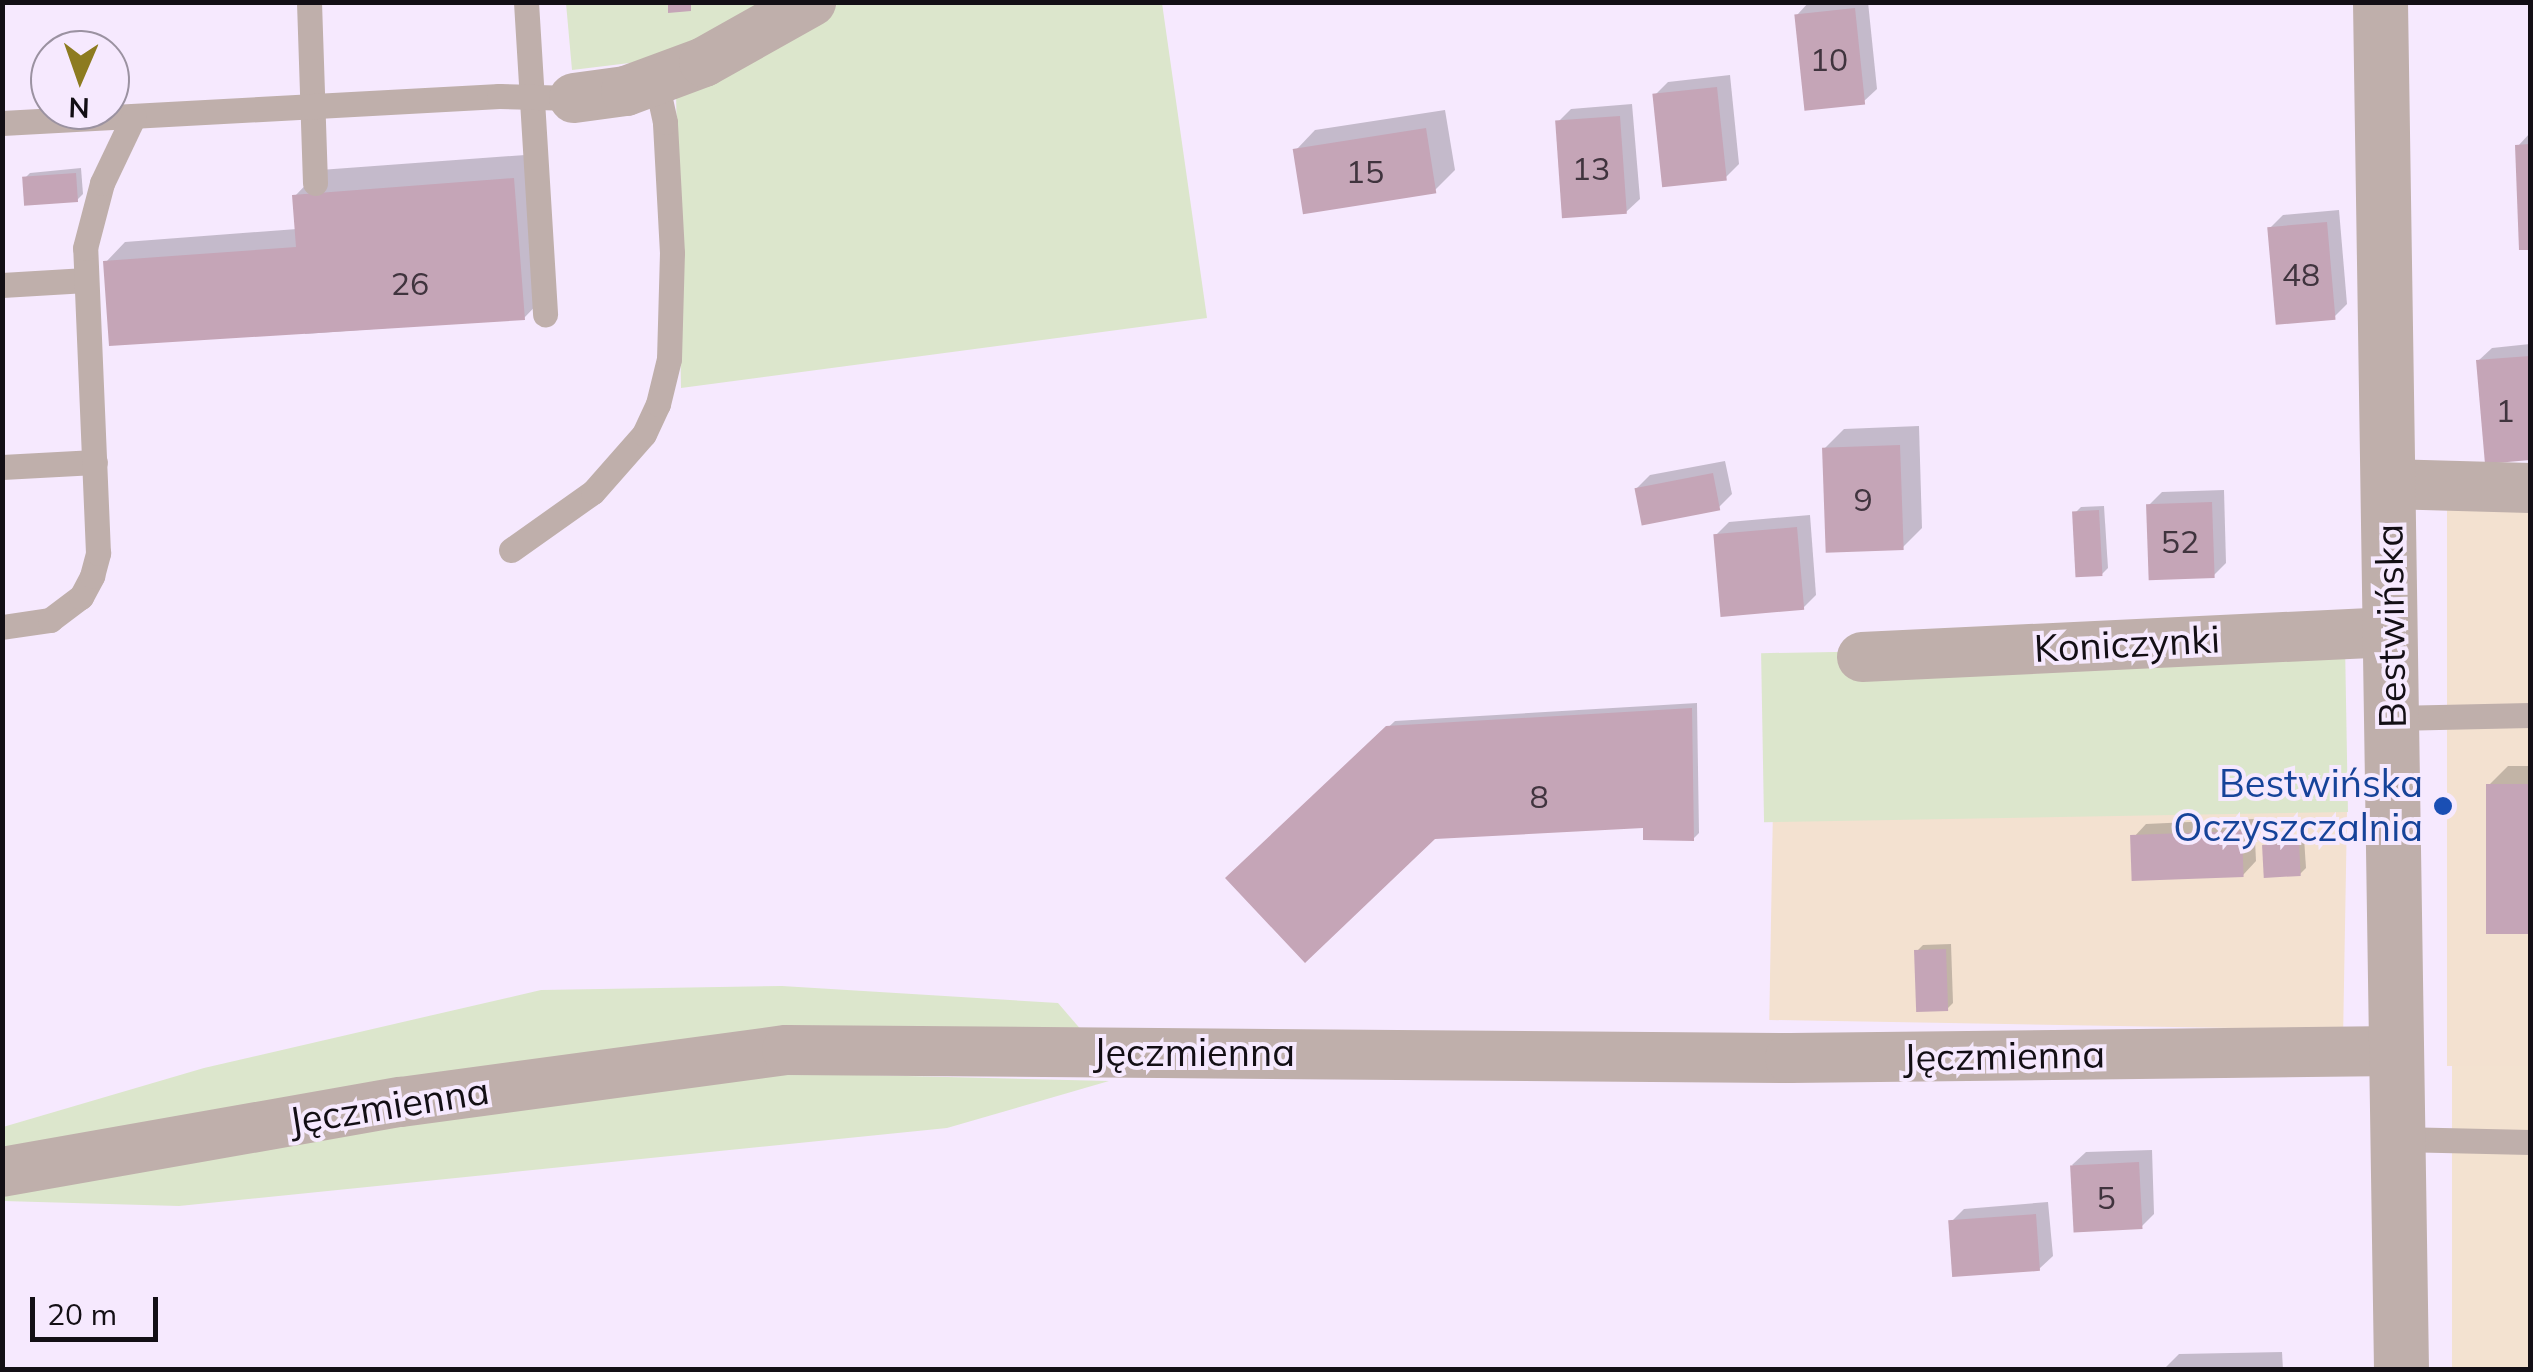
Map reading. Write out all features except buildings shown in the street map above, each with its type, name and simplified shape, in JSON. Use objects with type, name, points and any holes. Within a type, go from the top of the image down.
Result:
[{"type":"street","points":[[553,99],[626,91],[656,81],[759,35],[812,2]]},
{"type":"street","name":"Bestwińska","points":[[2380,2],[2401,1370]]},
{"type":"street","points":[[2388,484],[2530,488]]},
{"type":"street","name":"Koniczynki","points":[[1862,656],[2391,632]]},
{"type":"street","name":"Jęczmienna","points":[[2,1172],[401,1102],[787,1050],[1790,1058],[2396,1051]]},
{"type":"lane","points":[[309,2],[315,183]]},
{"type":"lane","points":[[526,2],[553,99],[545,314]]},
{"type":"lane","points":[[510,550],[593,492],[644,434],[658,404],[669,359],[672,254],[665,122],[656,81]]},
{"type":"lane","points":[[2,123],[499,96],[553,99]]},
{"type":"lane","points":[[2,627],[50,620],[81,597],[98,553],[84,248],[91,218],[134,116]]},
{"type":"lane","points":[[2,285],[86,280]]},
{"type":"lane","points":[[2,467],[95,462]]},
{"type":"lane","points":[[2393,718],[2530,714]]},
{"type":"lane","points":[[2398,1139],[2530,1142]]},
{"type":"shaded area","points":[[2447,505],[2530,505],[2530,1066],[2447,1066]]},
{"type":"shaded area","points":[[1773,802],[2347,812],[2343,1030],[1769,1020]]},
{"type":"shaded area","points":[[2452,1064],[2530,1064],[2530,1369],[2452,1369]]},
{"type":"green space","points":[[566,3],[769,3],[741,22],[638,62],[572,70]]},
{"type":"green space","points":[[840,3],[1162,3],[1207,318],[681,388],[676,91],[767,46]]},
{"type":"green space","points":[[2345,643],[2348,812],[1764,822],[1761,653]]},
{"type":"green space","points":[[782,986],[1058,1003],[1089,1039],[3,1156],[3,1127],[204,1068],[541,990]]},
{"type":"green space","points":[[785,1073],[1109,1081],[947,1128],[179,1206],[3,1201],[3,1195],[345,1130]]},
{"type":"place","name":"Bestwińska Oczyszczalnia","points":[[2443,806]]}]
